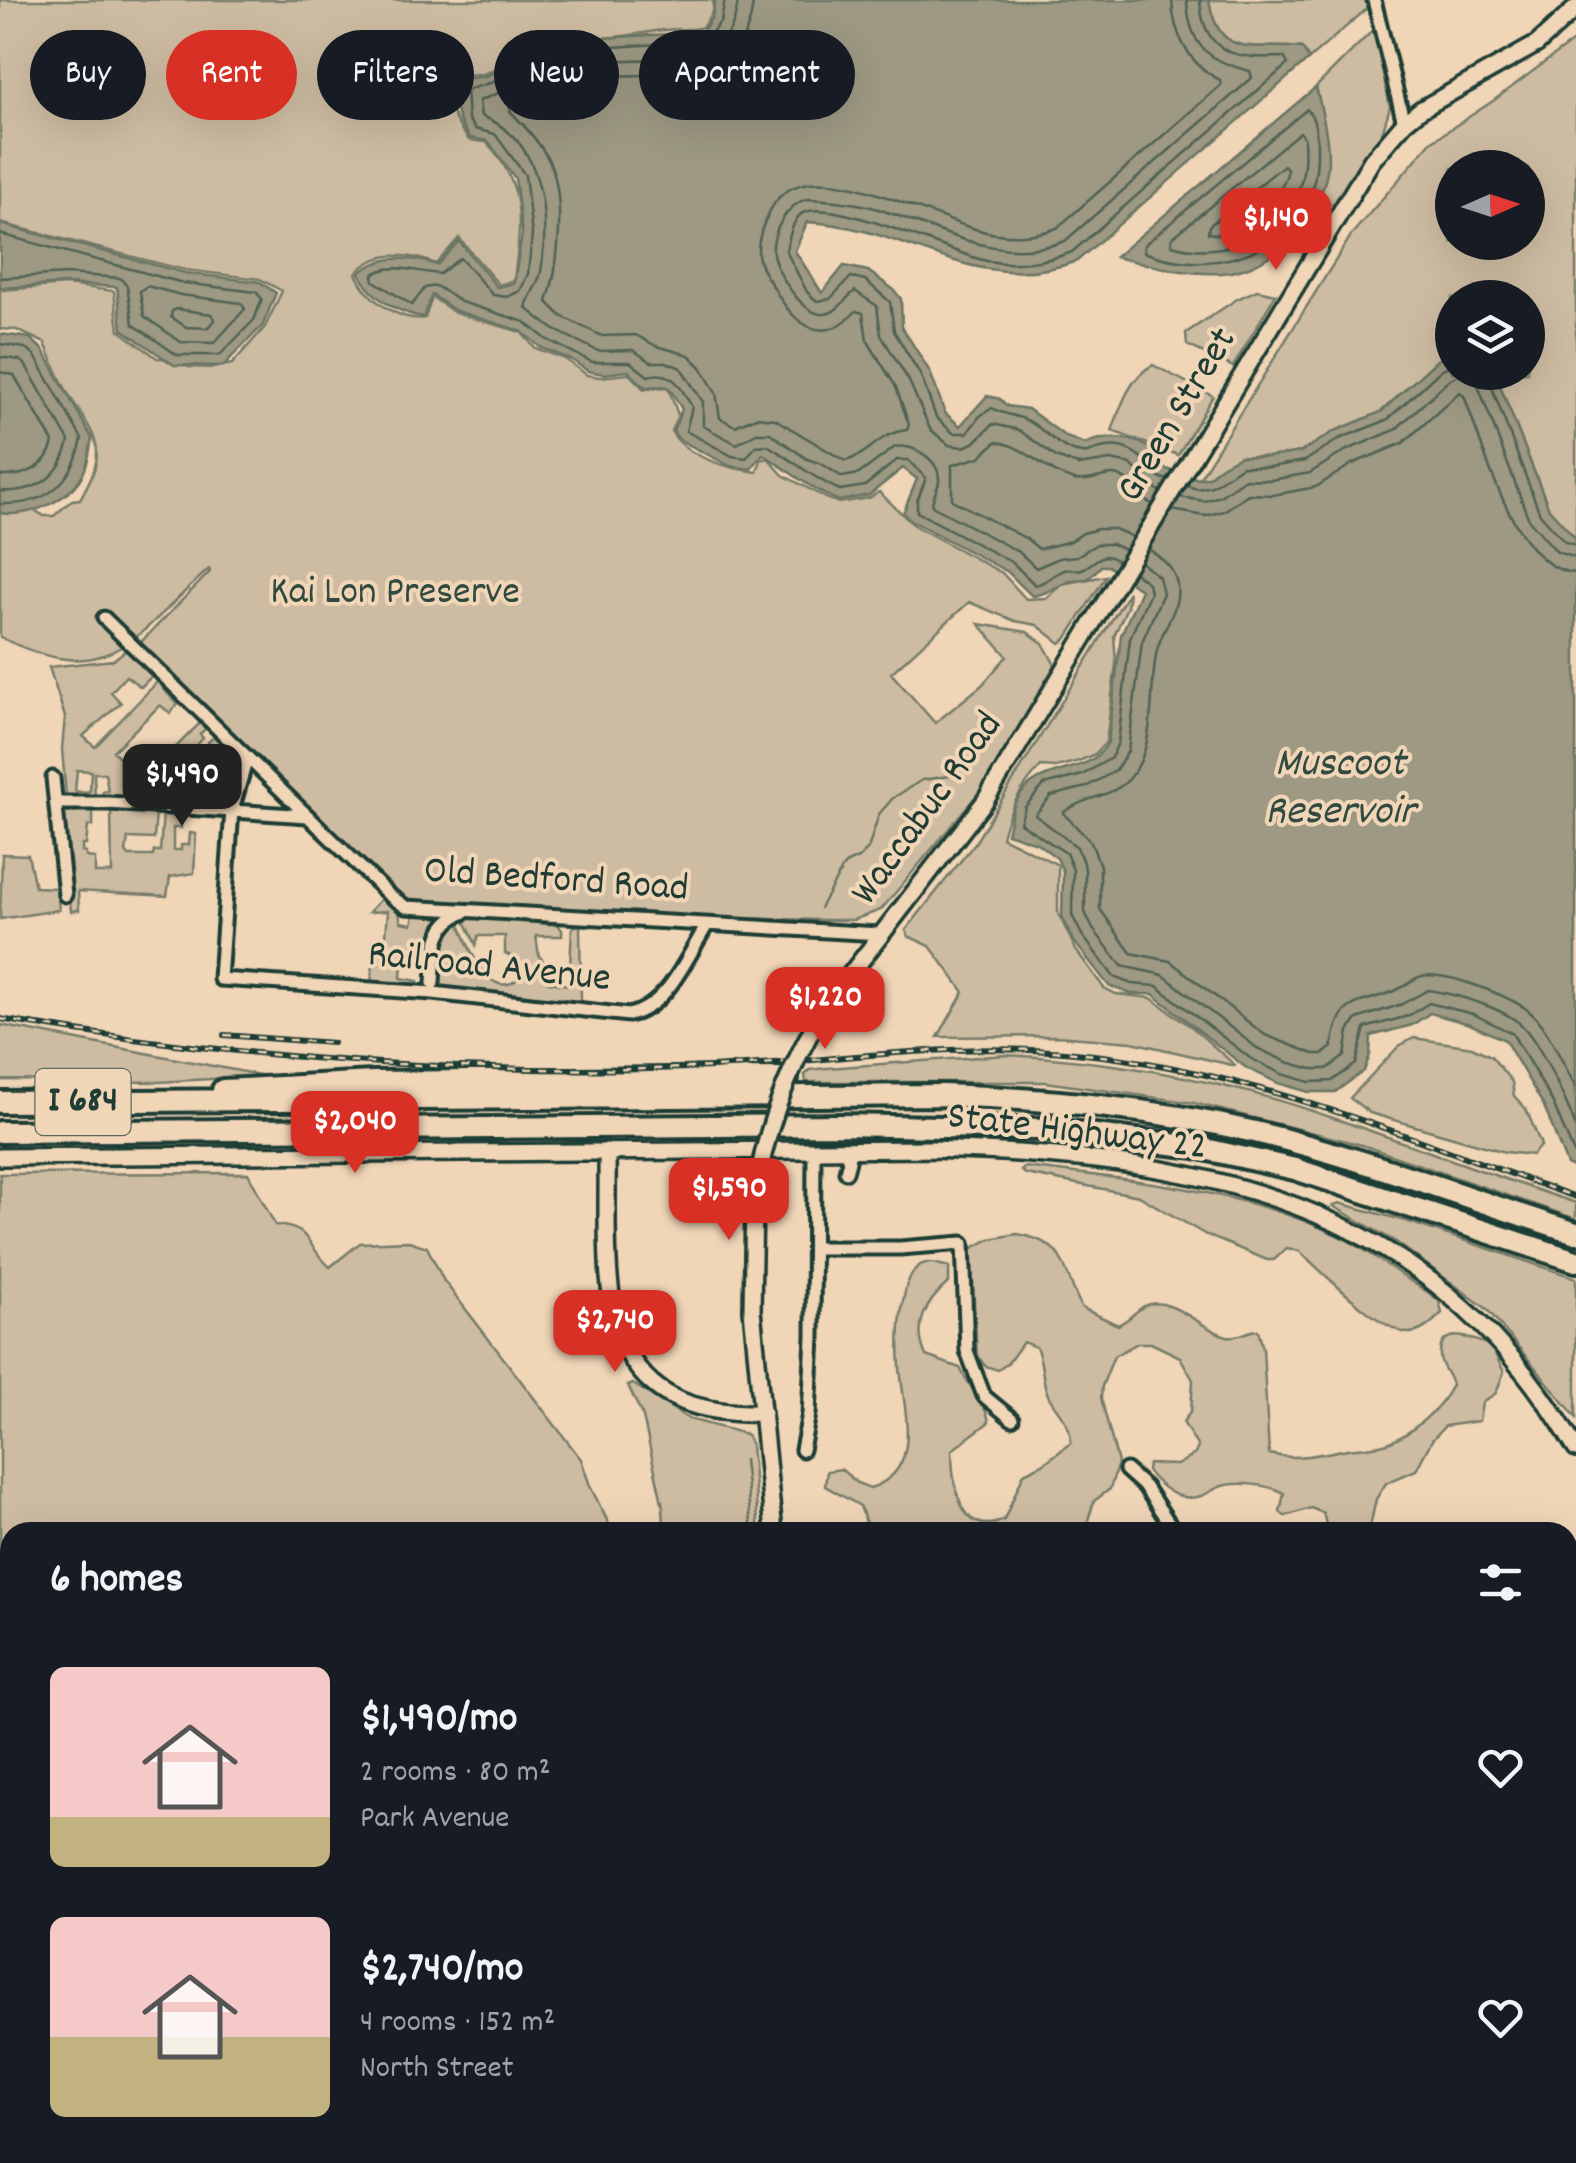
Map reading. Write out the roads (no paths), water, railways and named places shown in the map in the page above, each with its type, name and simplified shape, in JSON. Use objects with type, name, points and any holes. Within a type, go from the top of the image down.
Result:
[{"type":"highway","points":[[167,1101],[234,1088],[788,1078]]},
{"type":"highway","name":"I 684","points":[[0,1102],[926,1096],[1046,1100],[1149,1112],[1286,1140],[1576,1234]]},
{"type":"highway","name":"I 684","points":[[0,1132],[842,1125],[1044,1129],[1162,1142],[1279,1165],[1360,1188],[1576,1261]]},
{"type":"main road","name":"Green Street","points":[[1110,594],[1359,179],[1404,123],[1454,88],[1537,44],[1576,8]]},
{"type":"main road","name":"Waccabuc Road","points":[[773,1522],[751,1283],[754,1204],[765,1143],[788,1078],[824,1007],[985,801],[1110,594]]},
{"type":"main road","name":"State Highway 22","points":[[0,1157],[845,1149],[1003,1152],[1123,1164],[1238,1187],[1324,1218],[1404,1260],[1472,1313],[1532,1381],[1576,1449]]},
{"type":"main road","points":[[607,1151],[611,1305],[629,1356],[656,1386],[686,1405],[720,1413],[763,1414]]},
{"type":"street","points":[[1374,0],[1404,123]]},
{"type":"street","name":"Old Bedford Road","points":[[104,618],[389,896],[406,907],[880,934]]},
{"type":"street","points":[[232,810],[247,758]]},
{"type":"street","points":[[54,778],[65,896]]},
{"type":"street","points":[[56,804],[108,803],[308,816]]},
{"type":"street","name":"Railroad Avenue","points":[[232,810],[220,979],[447,994],[629,1015],[647,1009],[660,998],[707,925]]},
{"type":"street","points":[[433,983],[438,936],[452,916],[467,911]]},
{"type":"street","points":[[802,1450],[809,1414],[814,1149]]},
{"type":"street","points":[[845,1149],[849,1161],[846,1172]]},
{"type":"street","points":[[814,1248],[962,1243],[967,1352],[984,1396],[1012,1419]]},
{"type":"street","points":[[1126,1470],[1145,1487],[1168,1522]]},
{"type":"water","name":"Muscoot Reservoir","points":[[715,0],[1209,0],[1214,20],[1230,41],[1255,47],[1302,48],[1309,59],[1077,261],[1040,270],[1006,271],[973,266],[843,226],[807,222],[795,251],[822,293],[844,266],[868,271],[894,290],[901,299],[902,327],[930,372],[945,413],[960,426],[987,396],[1000,399],[1007,406],[1028,409],[1066,437],[1085,444],[1119,438],[1141,444],[1151,449],[1163,468],[1199,479],[1209,477],[1240,456],[1301,452],[1335,431],[1381,412],[1435,362],[1435,390],[1502,390],[1549,509],[1576,539],[1576,1169],[1567,1165],[1544,1106],[1505,1040],[1470,1024],[1430,1013],[1412,1025],[1371,1036],[1364,1071],[1335,1092],[1309,1092],[1245,1067],[1153,994],[1131,994],[1109,986],[1073,940],[1062,917],[1063,871],[1057,858],[1037,843],[1007,833],[1014,805],[1026,788],[1051,774],[1089,761],[1108,742],[1121,635],[1141,590],[1108,566],[1101,566],[1088,579],[1071,581],[1032,596],[1008,572],[910,520],[903,513],[917,479],[903,468],[869,495],[839,501],[763,454],[751,469],[730,466],[678,439],[673,431],[682,409],[668,388],[645,387],[628,371],[588,371],[540,347],[521,331],[456,311],[432,295],[424,317],[404,312],[378,297],[364,282],[359,273],[386,260],[417,260],[437,265],[459,241],[497,287],[514,283],[522,234],[515,178],[488,141],[470,138],[460,120],[474,120],[474,77],[494,72],[494,120],[619,120],[619,37],[639,36],[639,120],[855,120],[855,30],[703,30],[712,17]]},
{"type":"water","points":[[1316,87],[1328,150],[1323,189],[1304,224],[1276,252],[1241,269],[1222,273],[1182,271],[1115,257]]},
{"type":"water","points":[[0,224],[185,273],[260,282],[276,293],[263,325],[223,366],[174,365],[122,329],[117,287],[67,284],[0,288]]},
{"type":"water","points":[[0,334],[30,338],[43,350],[92,438],[85,469],[71,490],[24,513],[0,513]]},
{"type":"waterway","points":[[820,908],[845,864],[868,849],[879,814],[893,798],[922,780],[962,774]]},
{"type":"waterway","points":[[744,1460],[751,1522]]},
{"type":"railway","points":[[0,1019],[257,1053],[516,1069],[737,1066],[978,1049],[1075,1053],[1140,1061],[1267,1091],[1576,1197]]},
{"type":"railway","points":[[224,1035],[333,1043]]},
{"type":"park label","name":"Kai Lon Preserve","points":[[395,594]]}]
